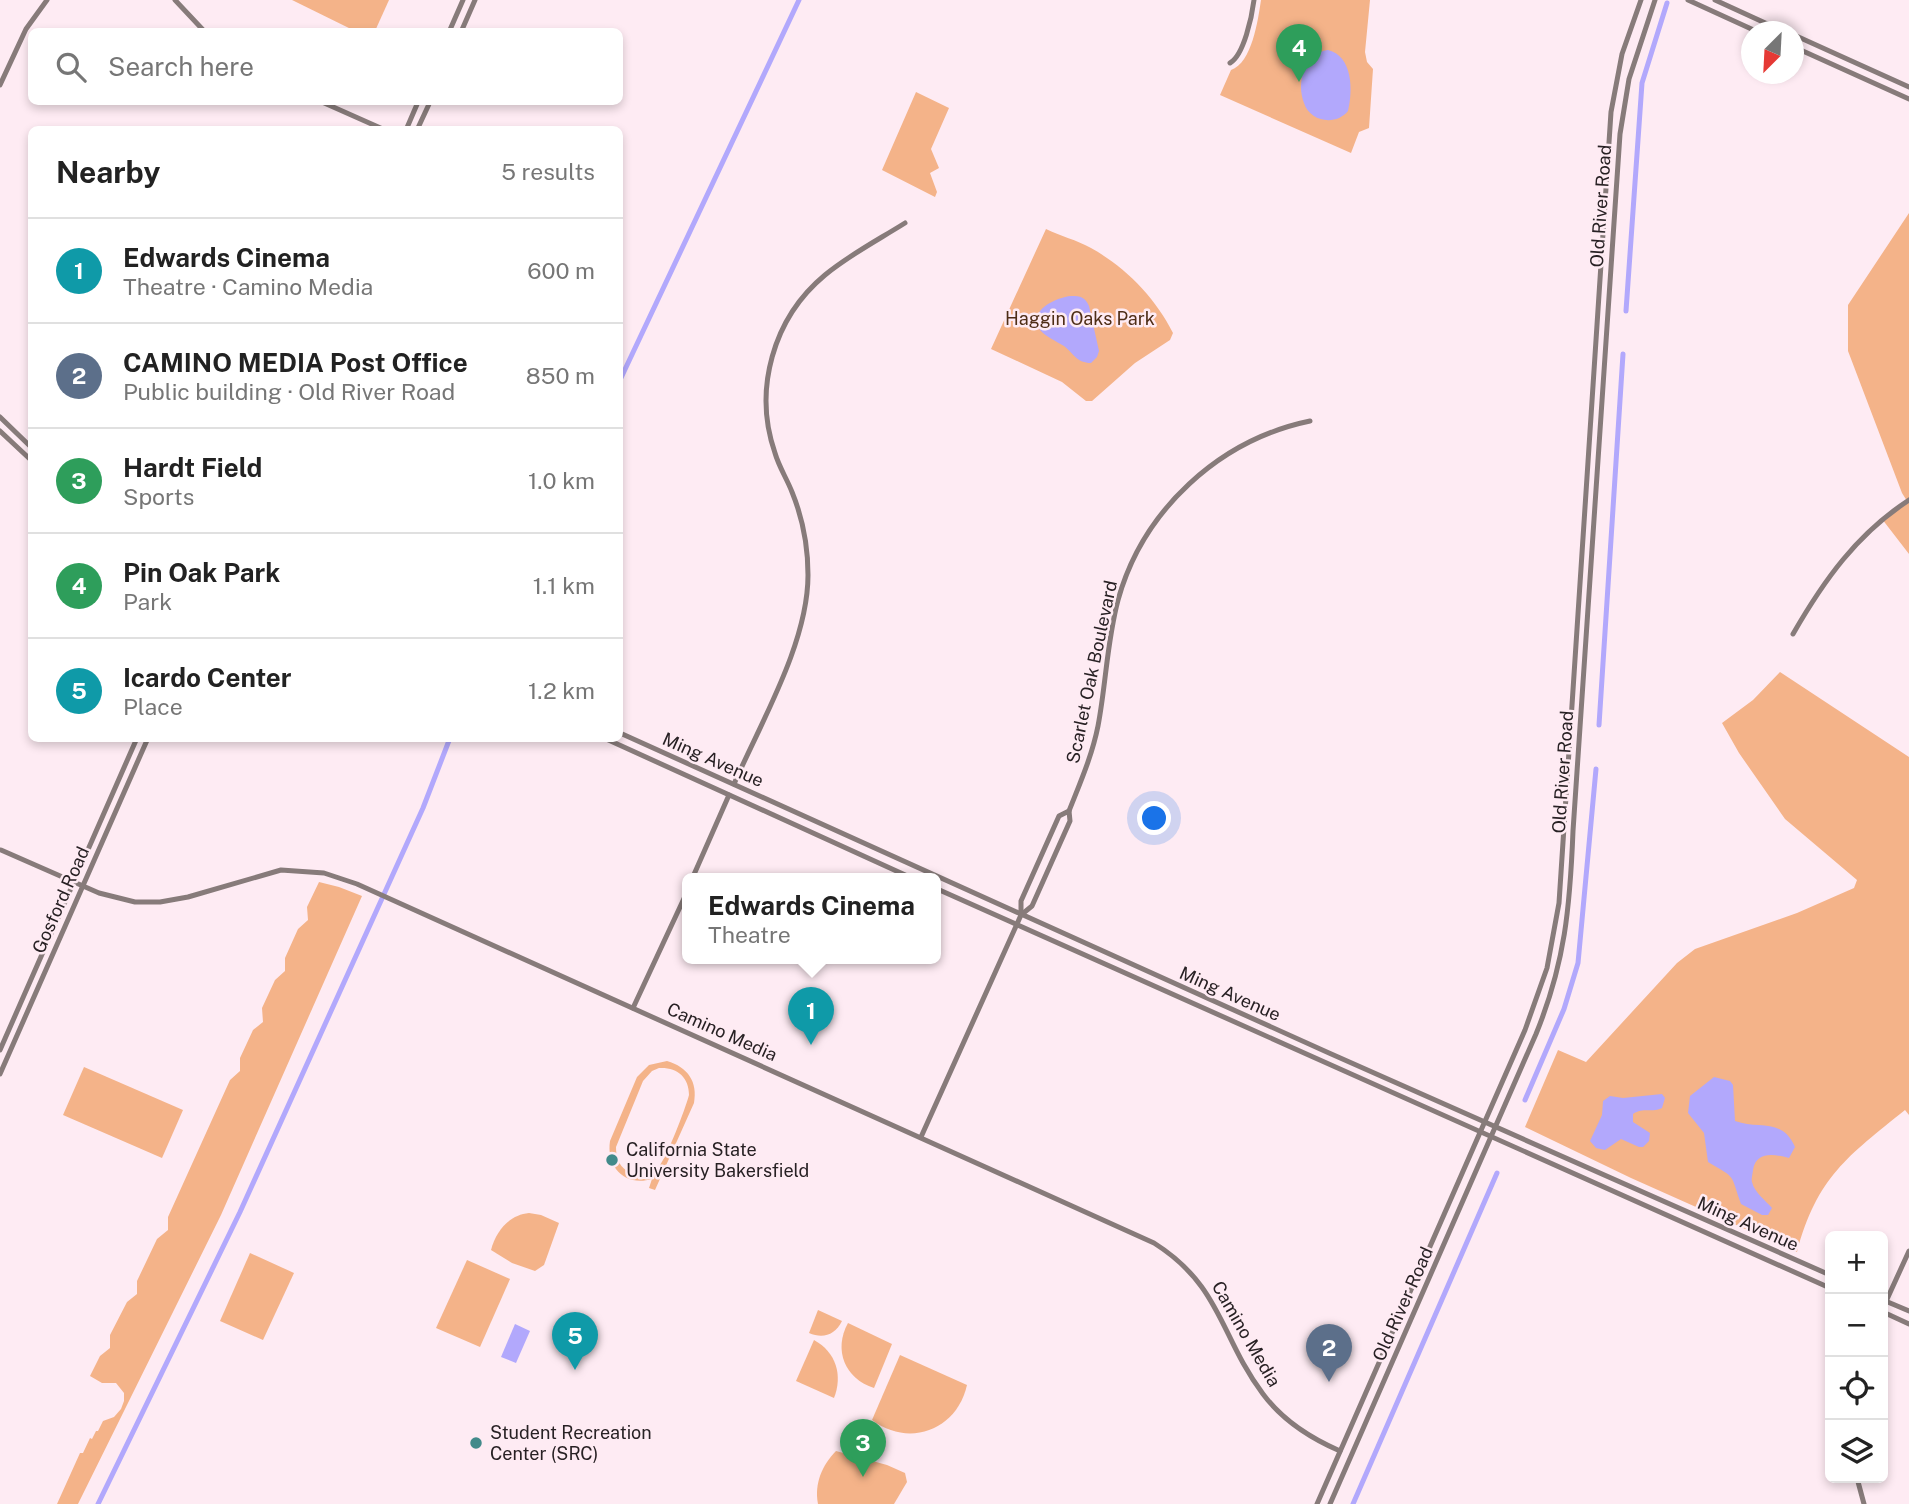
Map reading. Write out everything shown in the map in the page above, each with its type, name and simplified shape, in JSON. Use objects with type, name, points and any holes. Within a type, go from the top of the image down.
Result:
[{"type":"main road","points":[[0,85],[26,29],[47,0]]},
{"type":"main road","points":[[175,0],[201,28]]},
{"type":"main road","points":[[451,28],[463,0]]},
{"type":"main road","points":[[463,28],[475,0]]},
{"type":"main road","points":[[1230,63],[1235,60],[1245,36],[1254,0]]},
{"type":"main road","name":"Old River Road","points":[[1317,1504],[1533,1010],[1547,968],[1556,925],[1570,745],[1611,112],[1622,54],[1641,0]]},
{"type":"main road","name":"Old River Road","points":[[1330,1504],[1497,1128],[1551,993],[1563,950],[1570,905],[1620,134],[1629,79],[1655,0]]},
{"type":"main road","points":[[1688,0],[1741,24]]},
{"type":"main road","points":[[1714,0],[1761,21]]},
{"type":"main road","points":[[1804,40],[1909,87]]},
{"type":"main road","points":[[1804,52],[1909,99]]},
{"type":"main road","points":[[329,105],[375,126]]},
{"type":"main road","points":[[408,126],[417,105]]},
{"type":"main road","points":[[420,126],[429,105]]},
{"type":"main road","points":[[734,784],[793,652],[802,624],[807,590],[808,561],[804,531],[796,503],[776,457],[767,418],[767,384],[773,352],[789,316],[814,284],[836,266],[905,223]]},
{"type":"main road","points":[[0,417],[28,444]]},
{"type":"main road","name":"Scarlet Oak Boulevard","points":[[1021,915],[1032,906],[1070,821],[1069,811],[1094,742],[1118,599],[1130,566],[1147,535],[1172,501],[1211,465],[1256,439],[1310,421]]},
{"type":"main road","points":[[0,431],[28,457]]},
{"type":"main road","points":[[1793,634],[1822,585],[1844,557],[1873,527],[1909,500]]},
{"type":"main road","name":"Ming Avenue","points":[[623,734],[929,873]]},
{"type":"main road","name":"Gosford Road","points":[[0,1050],[135,742]]},
{"type":"main road","name":"Gosford Road","points":[[0,1074],[146,742]]},
{"type":"main road","name":"Ming Avenue","points":[[613,742],[901,873]]},
{"type":"main road","points":[[695,873],[729,794]]},
{"type":"main road","name":"Scarlet Oak Boulevard","points":[[921,1137],[1021,915],[1021,901],[1059,816],[1069,811]]},
{"type":"main road","name":"Camino Media","points":[[1,850],[83,887],[123,900],[160,902],[188,897],[281,870],[336,876],[378,893],[1144,1237],[1166,1250],[1188,1269],[1204,1288],[1250,1374],[1272,1405],[1302,1432],[1340,1451]]},
{"type":"main road","name":"Ming Avenue","points":[[941,878],[1825,1273]]},
{"type":"main road","name":"Ming Avenue","points":[[941,891],[1825,1286]]},
{"type":"main road","points":[[633,1008],[682,903]]},
{"type":"main road","points":[[1888,1295],[1909,1251]]},
{"type":"main road","points":[[1888,1306],[1909,1311]]},
{"type":"main road","points":[[1888,1309],[1909,1324]]},
{"type":"main road","points":[[1858,1483],[1864,1504]]},
{"type":"green space","points":[[292,0],[389,0],[376,28],[349,28]]},
{"type":"green space","points":[[1261,0],[1370,0],[1365,52],[1367,62],[1373,69],[1369,128],[1359,132],[1351,153],[1220,95],[1231,70],[1238,66],[1249,50]]},
{"type":"green space","points":[[916,92],[949,108],[931,149],[939,168],[930,173],[937,192],[935,197],[882,170]]},
{"type":"green space","points":[[1909,213],[1909,554],[1882,519],[1907,501],[1848,351],[1848,305]]},
{"type":"green space","name":"Haggin Oaks Park","points":[[1046,229],[1086,245],[1116,264],[1148,295],[1173,333],[1170,340],[1135,363],[1092,401],[1086,401],[1062,382],[991,349]]},
{"type":"green space","points":[[1780,672],[1909,757],[1909,1115],[1905,1110],[1837,1170],[1814,1205],[1797,1252],[1525,1127],[1558,1050],[1586,1062],[1677,963],[1695,949],[1797,913],[1854,888],[1857,880],[1785,819],[1739,753],[1722,723],[1753,700]]},
{"type":"green space","points":[[319,882],[362,896],[221,1215],[78,1504],[57,1504],[80,1453],[83,1453],[90,1438],[92,1439],[103,1421],[114,1417],[121,1409],[124,1393],[116,1383],[102,1383],[90,1376],[100,1356],[110,1348],[110,1335],[127,1302],[137,1294],[137,1281],[157,1239],[168,1230],[168,1217],[230,1080],[240,1071],[240,1058],[253,1030],[263,1022],[262,1008],[275,980],[285,971],[285,958],[298,929],[308,920],[307,907]]},
{"type":"green space","points":[[667,1061],[681,1067],[693,1082],[695,1095],[694,1103],[655,1190],[649,1188],[652,1179],[633,1180],[619,1173],[614,1167],[610,1150],[610,1141],[637,1077],[649,1065]],"holes":[[[665,1068],[681,1074],[687,1083],[689,1095],[671,1144],[658,1168],[647,1174],[635,1174],[621,1166],[616,1147],[643,1081],[652,1071]]]},
{"type":"green space","points":[[84,1067],[183,1110],[162,1158],[63,1115]]},
{"type":"green space","points":[[529,1213],[559,1223],[544,1265],[535,1271],[512,1263],[491,1250],[504,1225],[515,1217]]},
{"type":"green space","points":[[250,1253],[294,1273],[263,1340],[220,1321]]},
{"type":"green space","points":[[467,1260],[510,1279],[480,1347],[436,1328]]},
{"type":"green space","points":[[818,1310],[842,1321],[832,1333],[824,1336],[809,1333]]},
{"type":"green space","points":[[848,1323],[892,1344],[874,1388],[856,1378],[844,1362],[842,1343]]},
{"type":"green space","points":[[814,1340],[828,1351],[836,1365],[838,1381],[834,1398],[796,1381]]},
{"type":"green space","points":[[900,1355],[967,1385],[962,1401],[953,1413],[930,1430],[901,1433],[872,1420]]},
{"type":"green space","points":[[836,1451],[887,1465],[905,1473],[907,1482],[894,1504],[818,1504],[820,1475]]},
{"type":"shaded area","points":[[1328,50],[1342,59],[1347,67],[1350,94],[1348,111],[1343,116],[1324,120],[1317,118],[1307,109],[1301,87],[1308,63],[1320,52]]},
{"type":"shaded area","points":[[1071,296],[1082,298],[1089,306],[1099,351],[1091,363],[1079,360],[1064,346],[1042,332],[1037,323],[1037,317],[1045,306]]},
{"type":"shaded area","points":[[1714,1077],[1730,1081],[1733,1085],[1735,1121],[1777,1128],[1790,1138],[1795,1147],[1789,1158],[1766,1155],[1755,1164],[1753,1186],[1772,1208],[1768,1215],[1762,1215],[1741,1204],[1731,1178],[1708,1162],[1704,1133],[1688,1113],[1690,1096]]},
{"type":"shaded area","points":[[1662,1094],[1665,1098],[1662,1108],[1633,1114],[1633,1122],[1650,1133],[1649,1141],[1643,1147],[1621,1139],[1605,1150],[1596,1148],[1590,1141],[1602,1115],[1603,1101],[1610,1096],[1623,1098]]},
{"type":"shaded area","points":[[515,1324],[530,1331],[516,1363],[501,1357]]},
{"type":"waterway","points":[[623,374],[799,0]]},
{"type":"waterway","points":[[1626,311],[1642,83],[1667,3]]},
{"type":"waterway","points":[[1599,725],[1623,354]]},
{"type":"waterway","points":[[98,1504],[240,1212],[423,808],[448,742]]},
{"type":"waterway","points":[[1525,1100],[1564,1009],[1578,963],[1596,769]]},
{"type":"waterway","points":[[1353,1504],[1497,1173]]},
{"type":"place","name":"Pin Oak Park","points":[[1299,82]]},
{"type":"place","name":"Edwards Cinema","points":[[811,1045]]},
{"type":"place","name":"California State University Bakersfield","points":[[612,1160]]},
{"type":"place","name":"Icardo Center","points":[[575,1370]]},
{"type":"place","name":"CAMINO MEDIA Post Office","points":[[1329,1382]]},
{"type":"place","name":"Student Recreation Center (SRC)","points":[[476,1443]]},
{"type":"place","name":"Hardt Field","points":[[863,1477]]}]
